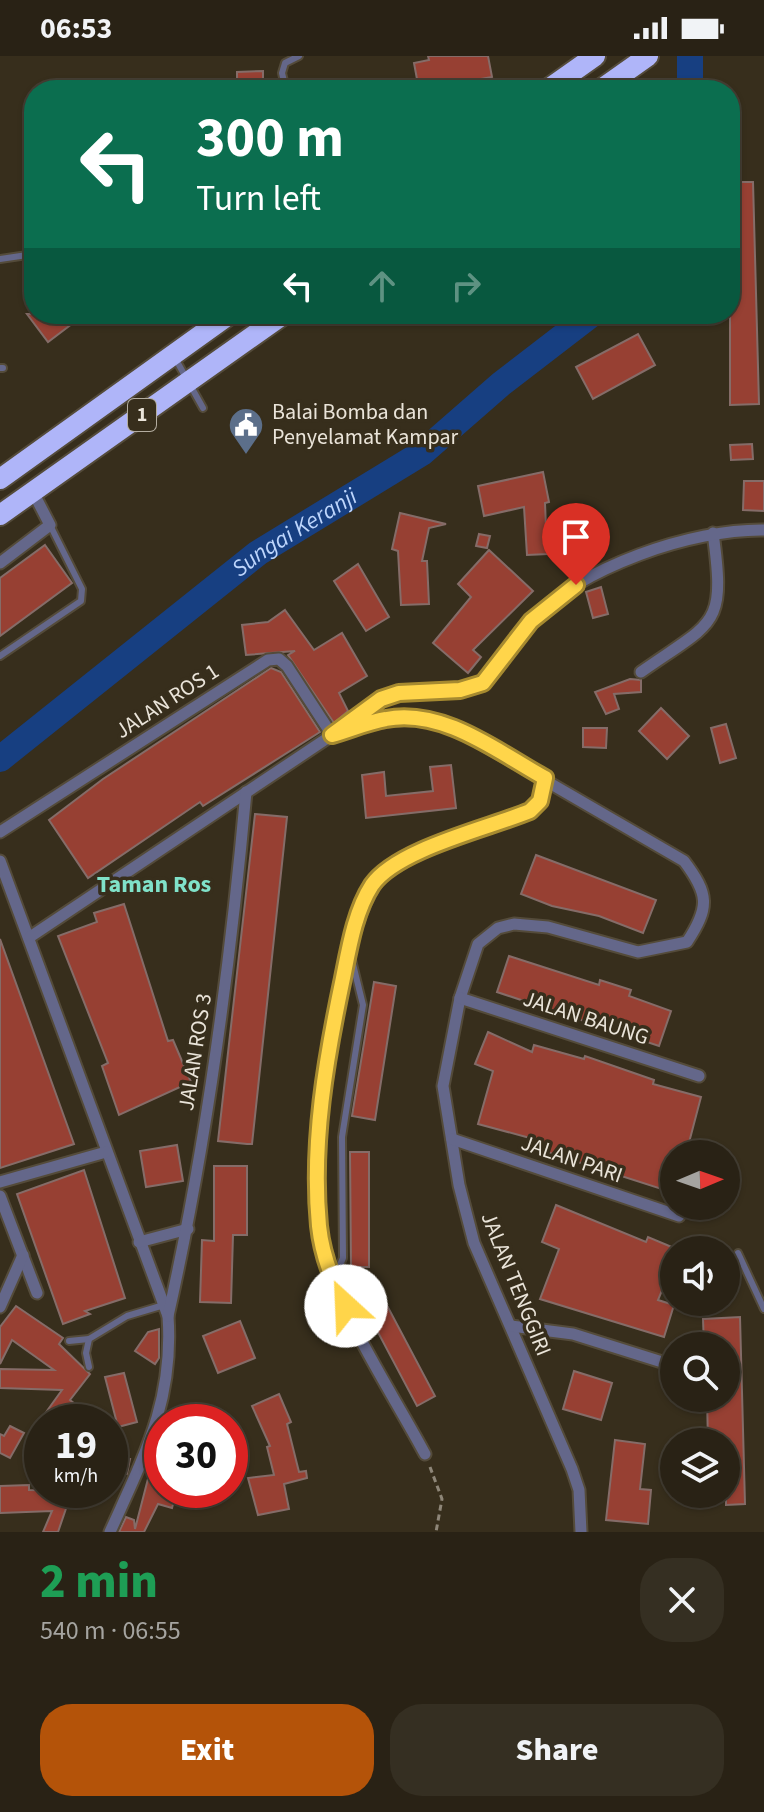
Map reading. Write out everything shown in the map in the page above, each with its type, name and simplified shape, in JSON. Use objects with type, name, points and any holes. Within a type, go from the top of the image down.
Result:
[{"type":"highway","points":[[561,80],[594,56]]},
{"type":"highway","points":[[614,80],[648,56]]},
{"type":"highway","name":"1","points":[[0,479],[212,324]]},
{"type":"highway","name":"1","points":[[0,515],[270,324]]},
{"type":"street","points":[[0,563],[50,525],[33,492]]},
{"type":"street","points":[[30,937],[381,699],[399,693],[460,690],[483,683],[531,621],[557,597],[595,572],[713,533],[764,530]]},
{"type":"street","points":[[641,672],[706,626],[717,607],[720,588],[713,533]]},
{"type":"street","name":"JALAN ROS 1","points":[[0,832],[268,660],[279,659],[287,666],[332,735]]},
{"type":"street","name":"JALAN TENGGIRI","points":[[332,735],[388,718],[432,721],[453,727],[684,861],[700,882],[703,917],[687,942],[638,952],[548,927],[514,924],[498,928],[478,944],[460,998],[443,1086],[474,1243],[572,1469],[579,1490],[581,1532]]},
{"type":"street","points":[[425,1454],[333,1281],[319,1226],[317,1167],[321,1107],[349,948],[372,885],[390,867],[421,850],[530,811],[540,801],[545,778]]},
{"type":"street","name":"JALAN ROS 3","points":[[166,1310],[188,1229],[233,943],[246,792]]},
{"type":"street","points":[[0,861],[166,1310],[167,1384],[150,1444],[110,1532]]},
{"type":"street","name":"JALAN BAUNG","points":[[460,998],[699,1076]]},
{"type":"street","name":"JALAN PARI","points":[[452,1139],[660,1210]]},
{"type":"street","points":[[0,1182],[106,1152]]},
{"type":"street","points":[[0,1196],[37,1293]]},
{"type":"street","points":[[139,1242],[188,1229]]},
{"type":"street","points":[[0,1307],[23,1255]]},
{"type":"street","points":[[511,1326],[573,1334],[660,1361]]},
{"type":"lane","points":[[284,80],[285,63],[299,56]]},
{"type":"lane","points":[[0,259],[24,255]]},
{"type":"lane","points":[[173,355],[203,408]]},
{"type":"lane","points":[[0,656],[81,601],[82,589],[50,525]]},
{"type":"lane","points":[[333,1281],[343,1258],[342,1137],[363,1005],[349,948]]},
{"type":"lane","points":[[740,1257],[764,1309]]},
{"type":"lane","points":[[69,1341],[89,1339],[127,1316],[166,1310]]},
{"type":"lane","points":[[89,1339],[86,1353],[89,1367]]},
{"type":"path","points":[[425,1454],[442,1499],[436,1532]]},
{"type":"building","points":[[428,56],[488,56],[492,77],[417,80],[414,63],[429,60]]},
{"type":"building","points":[[263,71],[263,80],[237,80],[237,72]]},
{"type":"building","points":[[740,182],[753,182],[759,404],[730,405],[730,324],[740,324]]},
{"type":"building","points":[[34,324],[72,324],[48,342]]},
{"type":"building","points":[[638,334],[655,365],[593,399],[576,367]]},
{"type":"building","points":[[752,444],[753,459],[731,460],[730,445]]},
{"type":"building","points":[[543,472],[549,502],[545,503],[546,527],[565,526],[565,540],[547,541],[548,554],[527,555],[524,507],[484,516],[478,486]]},
{"type":"building","points":[[744,481],[764,481],[764,511],[743,510]]},
{"type":"building","points":[[400,513],[446,524],[429,528],[422,561],[427,561],[429,604],[401,605],[398,551],[392,549]]},
{"type":"building","points":[[479,534],[490,536],[487,548],[476,546]]},
{"type":"building","points":[[45,545],[72,583],[0,636],[0,578]]},
{"type":"building","points":[[489,550],[533,591],[473,650],[481,657],[468,673],[433,643],[471,597],[458,584]]},
{"type":"building","points":[[358,564],[389,617],[366,631],[334,581]]},
{"type":"building","points":[[601,587],[608,614],[593,618],[586,592]]},
{"type":"building","points":[[285,610],[314,650],[342,633],[367,676],[339,693],[348,711],[334,723],[288,655],[295,651],[246,655],[242,625],[268,622]]},
{"type":"building","points":[[271,668],[281,672],[320,732],[203,806],[200,802],[88,878],[49,820],[103,779]]},
{"type":"building","points":[[630,679],[641,680],[641,692],[614,694],[619,709],[606,714],[595,692]]},
{"type":"building","points":[[661,708],[689,736],[667,759],[639,731]]},
{"type":"building","points":[[726,724],[736,758],[720,763],[711,728]]},
{"type":"building","points":[[583,728],[607,728],[606,748],[583,747]]},
{"type":"building","points":[[451,765],[456,808],[366,818],[362,775],[384,772],[386,796],[433,791],[430,767]]},
{"type":"building","points":[[255,814],[287,817],[252,1144],[247,1144],[218,1141]]},
{"type":"building","points":[[536,855],[656,900],[643,933],[599,916],[552,906],[521,894]]},
{"type":"building","points":[[124,904],[168,1041],[173,1040],[191,1082],[119,1115],[102,1066],[108,1063],[58,936],[97,922],[94,913]]},
{"type":"building","points":[[0,939],[74,1144],[0,1168]]},
{"type":"building","points":[[509,956],[599,985],[600,980],[631,990],[629,996],[671,1011],[659,1046],[497,992]]},
{"type":"building","points":[[374,982],[396,986],[375,1120],[352,1116]]},
{"type":"building","points":[[488,1032],[532,1052],[534,1045],[584,1059],[585,1056],[654,1080],[653,1084],[701,1097],[690,1140],[660,1140],[660,1188],[528,1146],[530,1138],[478,1124],[493,1071],[475,1064]]},
{"type":"building","points":[[177,1145],[183,1181],[146,1187],[140,1151]]},
{"type":"building","points":[[350,1152],[369,1152],[369,1267],[351,1267]]},
{"type":"building","points":[[214,1166],[247,1166],[247,1235],[233,1235],[231,1303],[200,1302],[202,1240],[214,1241]]},
{"type":"building","points":[[84,1170],[125,1298],[85,1311],[90,1314],[63,1324],[17,1194]]},
{"type":"building","points":[[556,1205],[646,1242],[648,1237],[660,1242],[660,1316],[671,1316],[666,1332],[660,1332],[660,1336],[540,1299],[559,1249],[542,1242]]},
{"type":"building","points":[[382,1296],[435,1396],[417,1406],[364,1306]]},
{"type":"building","points":[[16,1306],[63,1338],[59,1344],[90,1374],[70,1400],[75,1404],[52,1404],[62,1390],[0,1388],[0,1369],[54,1370],[12,1340],[0,1364],[0,1327]]},
{"type":"building","points":[[740,1317],[745,1504],[740,1504],[740,1428],[708,1428],[707,1412],[740,1412],[740,1332],[703,1332],[703,1319]]},
{"type":"building","points":[[240,1321],[255,1358],[218,1373],[203,1336]]},
{"type":"building","points":[[159,1329],[159,1358],[155,1364],[135,1351],[148,1332]]},
{"type":"building","points":[[574,1371],[612,1383],[601,1420],[563,1409]]},
{"type":"building","points":[[124,1373],[137,1422],[128,1424],[128,1404],[112,1404],[105,1377]]},
{"type":"building","points":[[279,1394],[291,1422],[287,1424],[299,1472],[306,1471],[307,1478],[284,1484],[289,1509],[258,1515],[248,1478],[274,1475],[267,1447],[270,1446],[252,1406]]},
{"type":"building","points":[[10,1426],[24,1433],[10,1458],[0,1453],[0,1434],[4,1436]]},
{"type":"building","points":[[615,1440],[645,1444],[640,1489],[651,1490],[648,1524],[606,1520]]},
{"type":"building","points":[[24,1485],[24,1508],[66,1508],[58,1532],[43,1532],[52,1511],[0,1513],[0,1486]]},
{"type":"building","points":[[144,1494],[144,1508],[156,1508],[144,1532],[119,1532],[126,1517],[134,1520],[135,1529]]},
{"type":"waterway","name":"Sungai Keranji","points":[[690,56],[690,80]]},
{"type":"waterway","name":"Sungai Keranji","points":[[0,759],[258,553],[422,453],[501,384],[579,324]]},
{"type":"place","name":"Balai Bomba dan Penyelamat Kampar","points":[[246,456]]},
{"type":"district","name":"Taman Ros","points":[[154,884]]},
{"type":"route","points":[[346,1306],[333,1281],[322,1245],[317,1167],[321,1107],[337,1008],[358,918],[372,885],[390,867],[421,850],[530,811],[540,801],[545,778],[453,727],[432,721],[388,718],[332,735],[381,699],[399,693],[460,690],[483,683],[531,621],[557,597],[576,585]]}]
